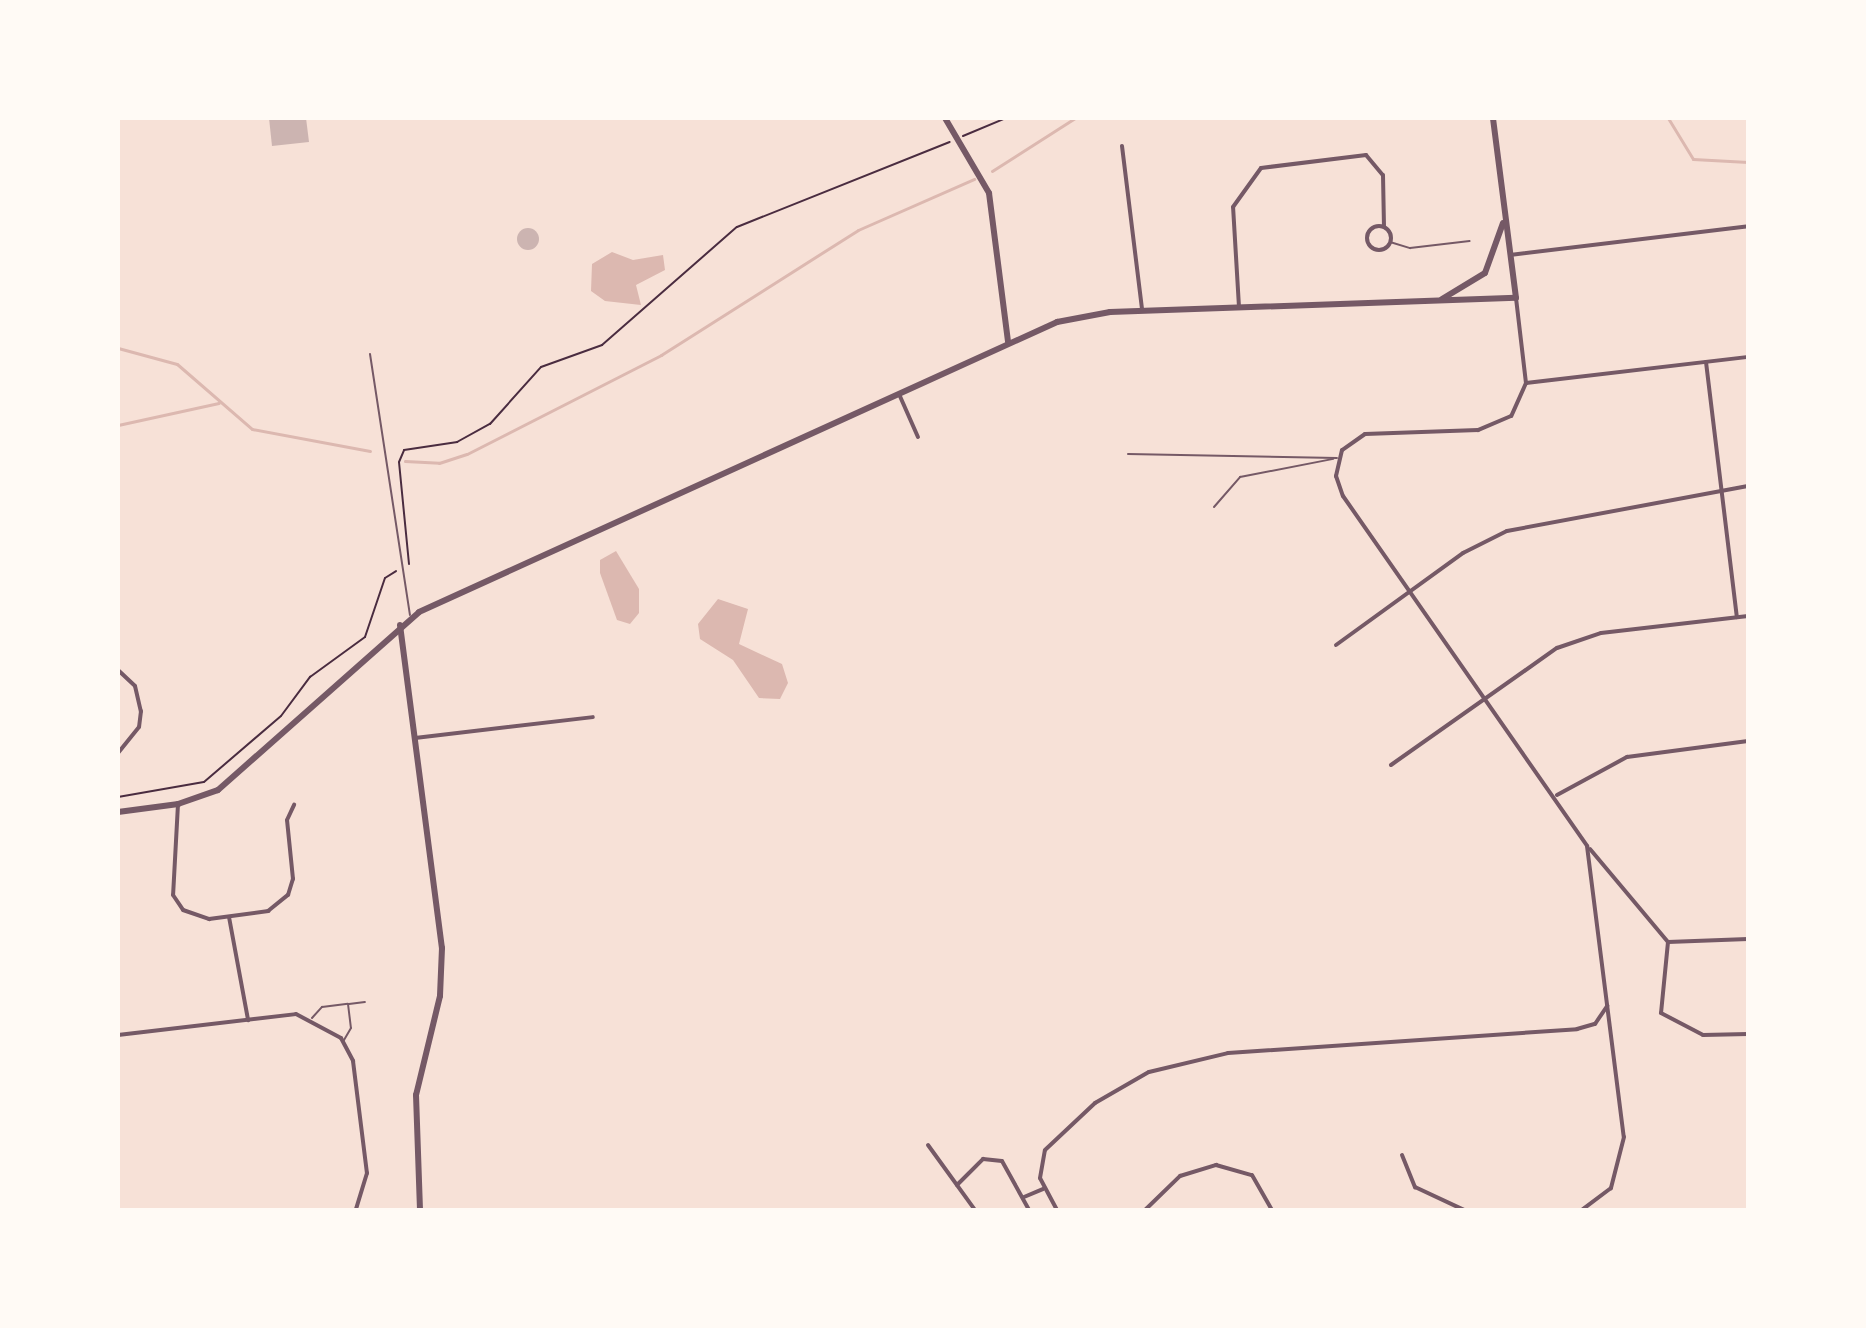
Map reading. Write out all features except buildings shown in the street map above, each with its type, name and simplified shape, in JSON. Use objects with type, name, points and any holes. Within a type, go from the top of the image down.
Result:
[{"type":"street","points":[[945,118],[989,193],[1008,342]]},
{"type":"street","points":[[1493,118],[1526,383],[1517,409],[1498,425],[1373,432],[1339,458],[1343,496],[1557,795],[1587,846],[1668,942],[1661,1013],[1703,1035],[1748,1034]]},
{"type":"street","points":[[1122,146],[1142,310]]},
{"type":"street","points":[[1239,307],[1233,207],[1261,168],[1366,155],[1383,175],[1384,227],[1390,242],[1377,249],[1368,242],[1373,228],[1384,227]]},
{"type":"street","points":[[1439,300],[1485,273],[1500,247],[1504,212]]},
{"type":"street","points":[[1510,255],[1748,226]]},
{"type":"street","points":[[118,812],[178,804],[229,782],[411,616],[1008,342],[1076,316],[1142,310],[1516,298]]},
{"type":"street","points":[[1526,383],[1748,357]]},
{"type":"street","points":[[1706,362],[1737,617]]},
{"type":"street","points":[[899,394],[918,437]]},
{"type":"street","points":[[1336,645],[1411,591],[1507,531],[1748,486]]},
{"type":"street","points":[[1391,765],[1484,693],[1588,636],[1748,616]]},
{"type":"street","points":[[400,625],[442,948],[440,996],[416,1095],[420,1210]]},
{"type":"street","points":[[118,670],[135,686],[141,711],[139,727],[118,753]]},
{"type":"street","points":[[415,738],[593,717]]},
{"type":"street","points":[[1557,795],[1627,757],[1748,741]]},
{"type":"street","points":[[178,804],[173,895],[192,915],[228,917],[268,911],[288,895],[293,879],[287,820],[294,805]]},
{"type":"street","points":[[1582,1210],[1611,1188],[1622,1157],[1608,1004],[1587,846]]},
{"type":"street","points":[[228,917],[248,1020]]},
{"type":"street","points":[[1668,942],[1748,939]]},
{"type":"street","points":[[1057,1210],[1043,1189],[1041,1161],[1064,1129],[1110,1091],[1180,1061],[1577,1029],[1595,1024],[1608,1004]]},
{"type":"street","points":[[118,1035],[248,1020],[312,1018],[343,1041],[353,1061],[367,1173],[356,1210]]},
{"type":"street","points":[[928,1145],[975,1210]]},
{"type":"street","points":[[1402,1155],[1412,1184],[1464,1210]]},
{"type":"street","points":[[957,1185],[983,1159],[1002,1161],[1029,1210]]},
{"type":"street","points":[[1145,1210],[1180,1176],[1216,1165],[1252,1175],[1272,1210]]},
{"type":"street","points":[[1024,1197],[1043,1189]]},
{"type":"lane","points":[[1390,242],[1410,248],[1470,241]]},
{"type":"lane","points":[[370,354],[378,422],[388,439],[401,568],[411,616]]},
{"type":"lane","points":[[1128,454],[1339,458]]},
{"type":"lane","points":[[1214,507],[1240,477],[1339,458]]},
{"type":"lane","points":[[312,1018],[322,1007],[365,1002]]},
{"type":"lane","points":[[343,1041],[351,1028],[348,1004]]},
{"type":"path","points":[[118,797],[204,782],[281,716],[310,677],[362,641],[385,578],[413,559],[399,462],[404,450],[457,442],[490,424],[541,367],[602,345],[737,227],[1006,118]]},
{"type":"shaded area","points":[[612,252],[633,260],[663,255],[665,270],[636,285],[641,305],[605,301],[591,291],[592,264]]},
{"type":"shaded area","points":[[616,551],[639,589],[639,613],[630,624],[617,620],[600,573],[600,560]]},
{"type":"shaded area","points":[[718,599],[748,609],[739,644],[782,664],[788,683],[780,699],[759,698],[733,660],[700,639],[698,624]]},
{"type":"waterway","points":[[992,171],[1075,118]]},
{"type":"waterway","points":[[1668,118],[1693,159],[1748,162]]},
{"type":"waterway","points":[[405,461],[439,463],[467,454],[661,355],[858,230],[974,179]]},
{"type":"waterway","points":[[118,348],[177,364],[252,429],[370,451]]},
{"type":"waterway","points":[[118,425],[219,403]]}]
